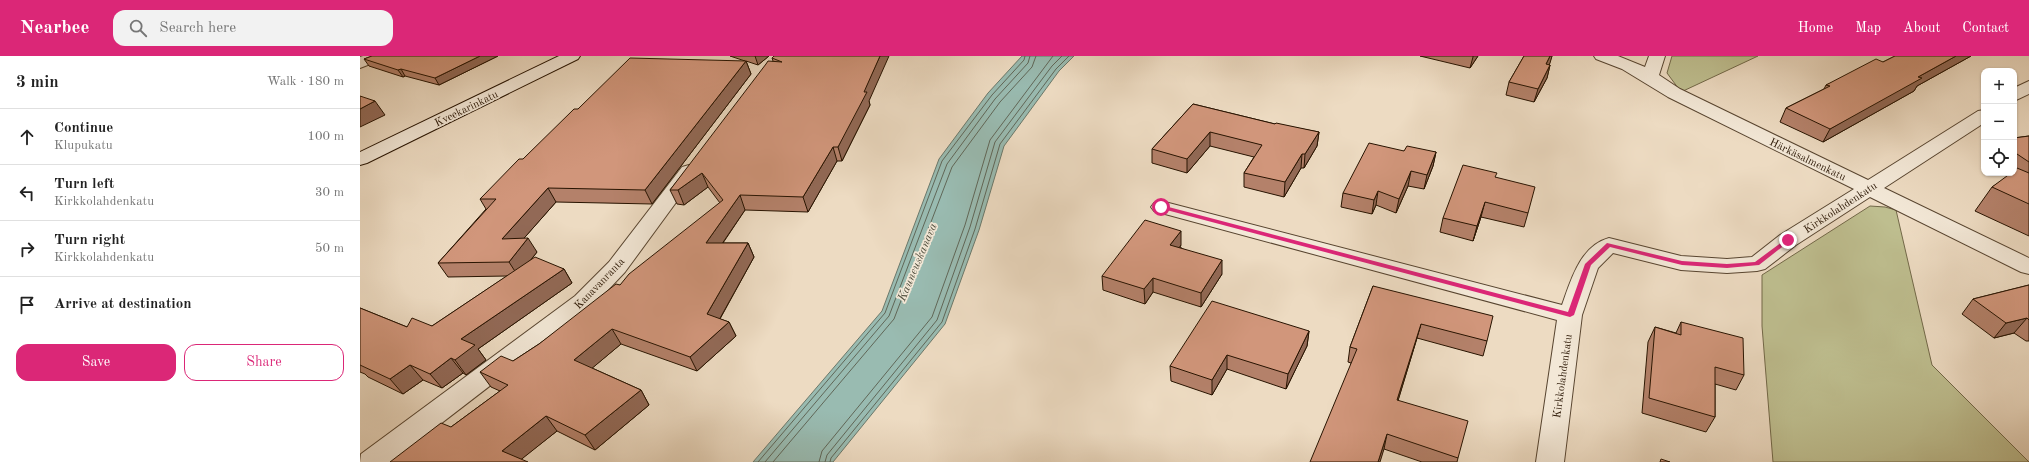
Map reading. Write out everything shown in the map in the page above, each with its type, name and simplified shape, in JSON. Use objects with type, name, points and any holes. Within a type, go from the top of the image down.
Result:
[{"type":"street","points":[[360,64],[377,56]]},
{"type":"street","name":"Kveekarinkatu","points":[[360,159],[572,56]]},
{"type":"street","name":"Härkäsalmenkatu","points":[[1602,56],[1628,65],[1674,92],[2029,267]]},
{"type":"street","points":[[1650,77],[1657,56]]},
{"type":"street","points":[[2017,94],[2029,86]]},
{"type":"street","name":"Kirkkolahdenkatu","points":[[1550,462],[1570,315],[1588,264],[1609,245],[1682,263],[1727,266],[1757,264],[1788,240],[1981,117]]},
{"type":"street","name":"Kanavanranta","points":[[370,462],[583,302],[617,267],[702,154]]},
{"type":"street","points":[[1161,207],[1570,315]]},
{"type":"green space","points":[[1672,56],[1758,56],[1681,92],[1667,73]]},
{"type":"green space","points":[[1870,206],[1885,207],[1896,210],[1932,365],[2029,462],[1773,462],[1762,326],[1762,275]]},
{"type":"water","name":"Kauneuskanava","points":[[1022,56],[1074,56],[1059,71],[1004,146],[979,230],[945,324],[833,462],[753,462],[882,311],[939,159],[988,93]]},
{"type":"building","points":[[372,56],[480,56],[435,78],[401,69],[398,70],[364,59]]},
{"type":"building","points":[[774,56],[880,56],[864,92],[867,92],[838,147],[833,147],[803,197],[740,195],[706,243],[748,243],[707,314],[729,322],[690,357],[612,329],[574,360],[641,390],[585,435],[546,416],[502,451],[528,462],[390,462],[441,423],[451,427],[508,385],[480,372],[501,356],[513,361],[539,344],[616,284],[620,285],[629,274],[723,200],[702,173],[678,190],[670,190],[768,61],[782,62],[772,58]]},
{"type":"building","points":[[1524,56],[1550,56],[1546,64],[1550,65],[1538,89],[1509,82]]},
{"type":"building","points":[[1895,56],[1956,56],[1918,77],[1922,78],[1830,129],[1786,108],[1830,86],[1826,85],[1876,59],[1883,62]]},
{"type":"building","points":[[630,58],[746,61],[645,190],[548,188],[502,239],[528,238],[509,262],[438,263],[496,199],[480,199],[519,159],[523,159],[574,109],[578,109]]},
{"type":"building","points":[[360,96],[375,101],[360,109]]},
{"type":"building","points":[[1193,104],[1275,124],[1319,132],[1305,154],[1302,154],[1285,182],[1244,173],[1262,145],[1210,132],[1187,159],[1152,149]]},
{"type":"building","points":[[2029,136],[2029,162],[2017,154],[2017,138]]},
{"type":"building","points":[[1369,143],[1404,151],[1407,146],[1436,152],[1427,175],[1411,171],[1399,199],[1378,191],[1374,200],[1343,193]]},
{"type":"building","points":[[1463,165],[1497,173],[1495,177],[1535,187],[1528,213],[1485,202],[1477,226],[1443,218]]},
{"type":"building","points":[[2017,168],[2029,173],[2029,204],[1992,187],[2007,176],[2017,176]]},
{"type":"building","points":[[1145,220],[1181,231],[1170,245],[1222,260],[1201,293],[1153,278],[1144,289],[1102,276]]},
{"type":"building","points":[[535,257],[564,269],[461,339],[475,345],[455,360],[451,358],[430,374],[410,365],[390,379],[360,365],[360,308],[407,327],[412,318],[432,326]]},
{"type":"building","points":[[2029,285],[2029,320],[2027,318],[2006,323],[1973,299]]},
{"type":"building","points":[[1373,286],[1493,316],[1487,341],[1421,324],[1397,400],[1468,421],[1458,458],[1387,434],[1378,462],[1310,462],[1357,349],[1350,347]]},
{"type":"building","points":[[1212,301],[1309,331],[1288,374],[1227,355],[1212,380],[1170,366]]},
{"type":"building","points":[[1681,322],[1743,338],[1744,375],[1715,367],[1715,417],[1649,398],[1655,327],[1681,335]]},
{"type":"building","points":[[1661,459],[1670,462],[1660,462]]},
{"type":"route","points":[[1161,207],[1570,315],[1588,264],[1609,245],[1682,263],[1727,266],[1757,264],[1788,240]]}]
